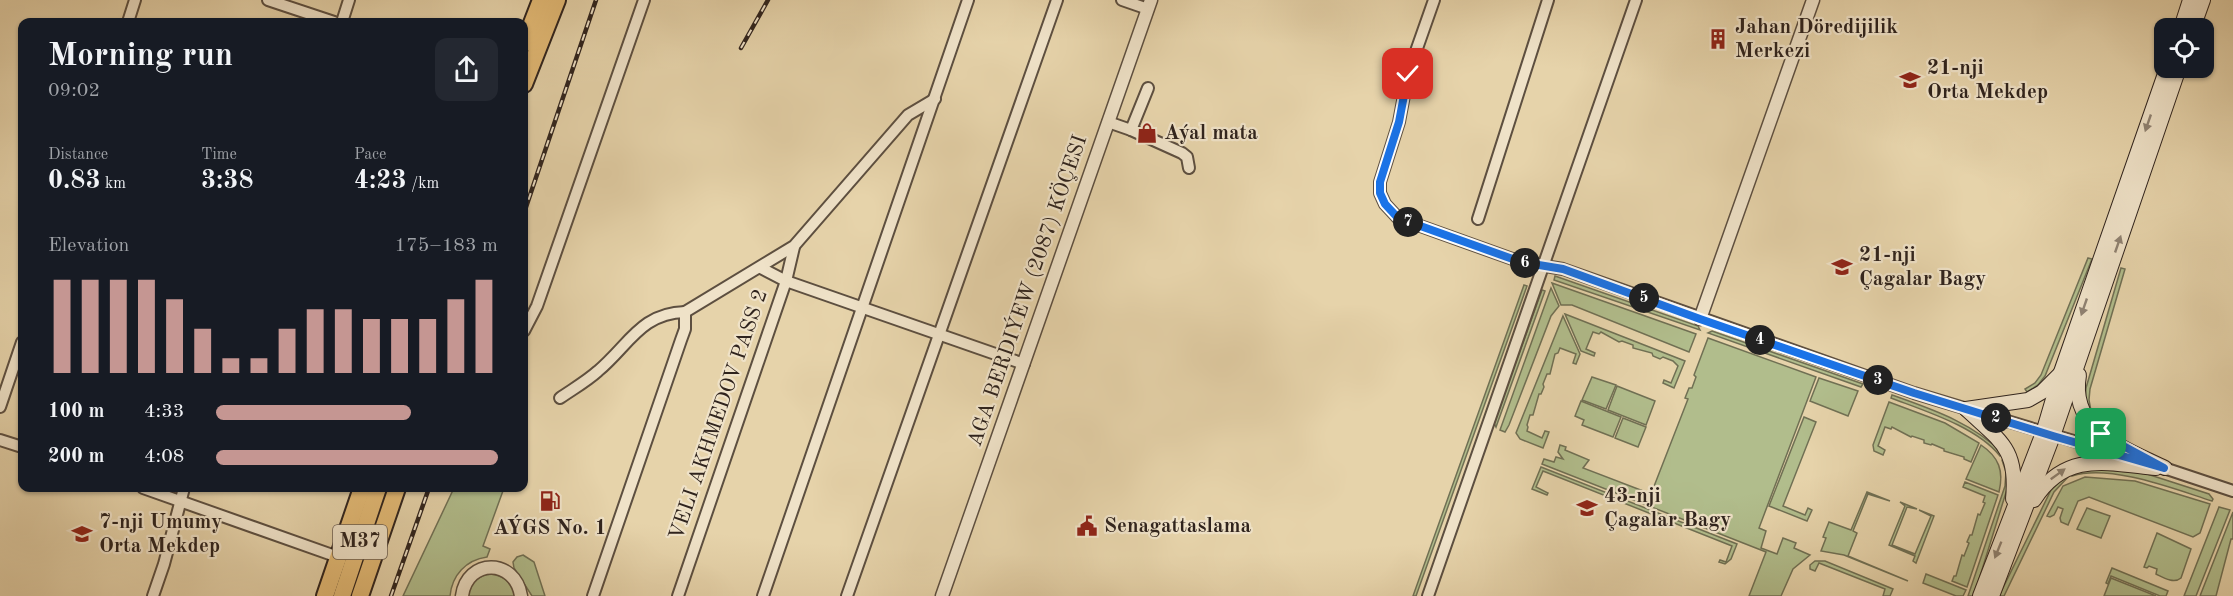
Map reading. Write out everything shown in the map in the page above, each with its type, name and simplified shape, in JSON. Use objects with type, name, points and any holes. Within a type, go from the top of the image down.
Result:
[{"type":"highway","points":[[528,34],[541,0]]},
{"type":"highway","points":[[528,74],[557,0]]},
{"type":"highway","name":"M37","points":[[325,596],[361,492]]},
{"type":"highway","name":"M37","points":[[342,596],[377,492]]},
{"type":"highway","points":[[360,596],[396,492]]},
{"type":"main road","points":[[2184,18],[2190,0]]},
{"type":"main road","points":[[2197,18],[2203,0]]},
{"type":"main road","points":[[2048,435],[2061,372],[2164,78]]},
{"type":"main road","points":[[1992,596],[2016,519],[2089,329],[2176,78]]},
{"type":"main road","points":[[2089,329],[2078,382],[2078,393],[2085,416],[2101,434],[2164,468]]},
{"type":"main road","points":[[1966,409],[2028,399],[2042,392],[2061,372]]},
{"type":"main road","points":[[1966,409],[2003,443],[2012,459],[2016,519]]},
{"type":"main road","points":[[1980,596],[2016,519],[2044,487],[2066,468],[2076,465],[2111,463],[2164,468]]},
{"type":"street","points":[[129,18],[135,0]]},
{"type":"street","points":[[268,0],[322,18]]},
{"type":"street","points":[[343,18],[349,0]]},
{"type":"street","points":[[528,323],[537,306],[644,0]]},
{"type":"street","points":[[762,596],[968,0]]},
{"type":"street","points":[[847,596],[1057,0]]},
{"type":"street","points":[[1122,0],[1150,4]]},
{"type":"street","points":[[1434,0],[1408,74],[1399,122],[1380,182],[1380,193],[1385,204],[1398,218],[1521,262],[1563,269],[1914,393],[2233,491]]},
{"type":"street","points":[[1478,219],[1548,0]]},
{"type":"street","points":[[1428,596],[1635,0]]},
{"type":"street","points":[[1700,319],[1813,0]]},
{"type":"street","name":"AGA BERDIÝEW (2087) KÖÇESI","points":[[942,596],[1150,4]]},
{"type":"street","points":[[1131,130],[1148,88]]},
{"type":"street","points":[[560,398],[598,371],[646,324],[663,314],[685,312],[794,246],[908,115],[935,99]]},
{"type":"street","points":[[1108,122],[1182,153],[1187,158],[1189,168]]},
{"type":"street","name":"VELI AKHMEDOV PASS 2","points":[[678,596],[786,281],[794,246]]},
{"type":"street","points":[[761,268],[786,281],[1024,364]]},
{"type":"street","points":[[593,596],[685,329],[685,312]]},
{"type":"street","points":[[0,407],[18,354]]},
{"type":"street","points":[[0,440],[18,446]]},
{"type":"street","points":[[154,492],[338,556]]},
{"type":"street","points":[[153,596],[164,564],[182,492]]},
{"type":"street","points":[[462,596],[465,584],[471,575],[481,569],[492,567],[512,576],[522,596]]},
{"type":"green space","points":[[2088,258],[2092,259],[2045,376],[2038,385],[2027,392],[2025,389],[2035,383],[2041,375]]},
{"type":"green space","points":[[2121,268],[2125,269],[2090,389],[2091,411],[2088,412],[2085,400],[2086,388]]},
{"type":"green space","points":[[1555,276],[1698,326],[1700,330],[1554,280]]},
{"type":"green space","points":[[1552,283],[1696,334],[1689,352],[1572,305],[1561,305]]},
{"type":"green space","points":[[1524,285],[1527,286],[1416,596],[1413,596]]},
{"type":"green space","points":[[1551,288],[1559,306],[1551,316],[1505,432],[1500,430]]},
{"type":"green space","points":[[1542,290],[1545,291],[1496,427],[1494,423]]},
{"type":"green space","points":[[1565,314],[1685,361],[1674,388],[1663,383],[1664,380],[1671,383],[1678,366],[1673,361],[1663,357],[1660,359],[1652,353],[1633,348],[1633,345],[1619,342],[1601,332],[1599,334],[1593,332],[1586,349],[1595,353],[1594,356],[1581,351]]},
{"type":"green space","points":[[1563,316],[1580,354],[1576,364],[1573,363],[1576,354],[1560,348],[1555,354],[1550,374],[1547,374],[1533,415],[1530,415],[1527,431],[1542,438],[1545,431],[1549,432],[1543,448],[1520,439],[1516,433]]},
{"type":"green space","points":[[1712,331],[1863,384],[1861,387],[1708,333]]},
{"type":"green space","points":[[1708,338],[1816,377],[1759,528],[1766,531],[1761,548],[1777,554],[1783,538],[1796,543],[1794,548],[1810,555],[1793,569],[1781,596],[1749,596],[1766,552],[1542,464],[1544,459],[1554,462],[1556,457],[1563,459],[1558,452],[1560,445],[1566,447],[1565,450],[1589,460],[1583,468],[1651,494],[1688,399],[1685,398],[1689,388],[1692,388],[1696,377],[1694,375]]},
{"type":"green space","points":[[1592,377],[1616,385],[1606,409],[1582,400]]},
{"type":"green space","points":[[1819,378],[1858,391],[1848,416],[1810,401]]},
{"type":"green space","points":[[1617,386],[1655,401],[1646,425],[1608,410]]},
{"type":"green space","points":[[1892,395],[1965,425],[1992,443],[2003,454],[2000,456],[1964,428],[1891,398]]},
{"type":"green space","points":[[1581,401],[1621,417],[1613,437],[1582,425],[1584,420],[1575,416]]},
{"type":"green space","points":[[1889,402],[1945,423],[1979,443],[1971,462],[1892,427],[1891,429],[1885,427],[1878,446],[1885,450],[1883,455],[1874,451],[1873,445]]},
{"type":"green space","points":[[1804,417],[1816,422],[1783,506],[1805,515],[1808,508],[1812,510],[1807,521],[1769,506]]},
{"type":"green space","points":[[1623,418],[1646,427],[1638,447],[1615,438]]},
{"type":"green space","points":[[1981,445],[1992,454],[1999,465],[2001,477],[1999,492],[1966,479]]},
{"type":"green space","points":[[2005,458],[2008,486],[1976,589],[1973,596],[1968,596],[2005,486],[2006,472],[2002,460]]},
{"type":"green space","points":[[1541,467],[1737,544],[1731,559],[1725,564],[1719,562],[1720,560],[1726,562],[1732,546],[1543,471],[1536,487],[1548,493],[1547,495],[1532,489]]},
{"type":"green space","points":[[2092,469],[2144,473],[2209,494],[2213,499],[2212,501],[2123,475],[2088,473],[2072,476],[2070,473]]},
{"type":"green space","points":[[2067,474],[2068,477],[2054,492],[2004,596],[1999,596],[2051,490]]},
{"type":"green space","points":[[2085,477],[2135,481],[2210,504],[2200,533],[2193,537],[2089,497],[2078,501],[2068,525],[2061,522],[2063,509],[2058,507],[2054,515],[2047,516],[2063,486]]},
{"type":"green space","points":[[1965,482],[1998,495],[1967,587],[1952,581],[1956,576],[1962,555],[1964,556],[1978,514],[1980,515],[1985,503],[1983,502],[1985,496],[1963,487]]},
{"type":"green space","points":[[452,492],[503,492],[483,546],[490,549],[487,557],[473,561],[461,570],[451,588],[450,596],[403,596]]},
{"type":"green space","points":[[1867,492],[1890,501],[1868,494],[1853,531],[1857,533],[1848,556],[1908,581],[1844,555],[1821,551],[1829,522],[1851,530]]},
{"type":"green space","points":[[1900,502],[1917,509],[1907,507],[1892,545],[1915,554],[1931,516],[1919,510],[1934,516],[1916,563],[1913,561],[1915,556],[1889,545],[1905,506]]},
{"type":"green space","points":[[2219,507],[2230,510],[2196,596],[2184,596]]},
{"type":"green space","points":[[2087,508],[2110,516],[2101,538],[2077,529]]},
{"type":"green space","points":[[2233,512],[2233,539],[2231,539],[2216,596],[2200,596]]},
{"type":"green space","points":[[2157,533],[2191,549],[2181,578],[2178,580],[2166,579],[2156,574],[2157,569],[2144,567]]},
{"type":"green space","points":[[523,555],[534,562],[545,596],[532,596],[514,568],[513,562],[517,557]]},
{"type":"green space","points":[[1815,561],[1825,561],[1893,589],[1890,596],[1883,596],[1885,589],[1819,563],[1815,571],[1810,569],[1810,565]]},
{"type":"green space","points":[[2112,568],[2168,591],[2166,596],[2160,596],[2111,576],[2108,584],[2106,583]]},
{"type":"green space","points":[[491,574],[507,581],[515,596],[467,596],[475,580]]},
{"type":"green space","points":[[1926,574],[1966,590],[1963,596],[1956,596],[1923,583]]},
{"type":"green space","points":[[2111,578],[2156,596],[2104,596]]},
{"type":"railway","points":[[528,201],[596,0]]},
{"type":"railway","points":[[741,48],[768,0]]},
{"type":"railway","points":[[391,596],[428,492]]},
{"type":"place","name":"Jahan Döredijilik Merkezi","points":[[1718,39]]},
{"type":"place","name":"21-nji Orta Mekdep","points":[[1910,80]]},
{"type":"place","name":"Aýal mata","points":[[1147,133]]},
{"type":"place","name":"21-nji Çagalar Bagy","points":[[1842,267]]},
{"type":"place","name":"AÝGS No. 1","points":[[550,501]]},
{"type":"place","name":"43-nji Çagalar Bagy","points":[[1587,508]]},
{"type":"place","name":"Senagattaslama","points":[[1087,526]]},
{"type":"place","name":"7-nji Umumy Orta Mekdep","points":[[82,534]]},
{"type":"route","points":[[1408,74],[1399,122],[1380,182],[1380,193],[1385,204],[1398,218],[1521,262],[1563,269],[1914,393],[2164,468],[2101,434]]}]
